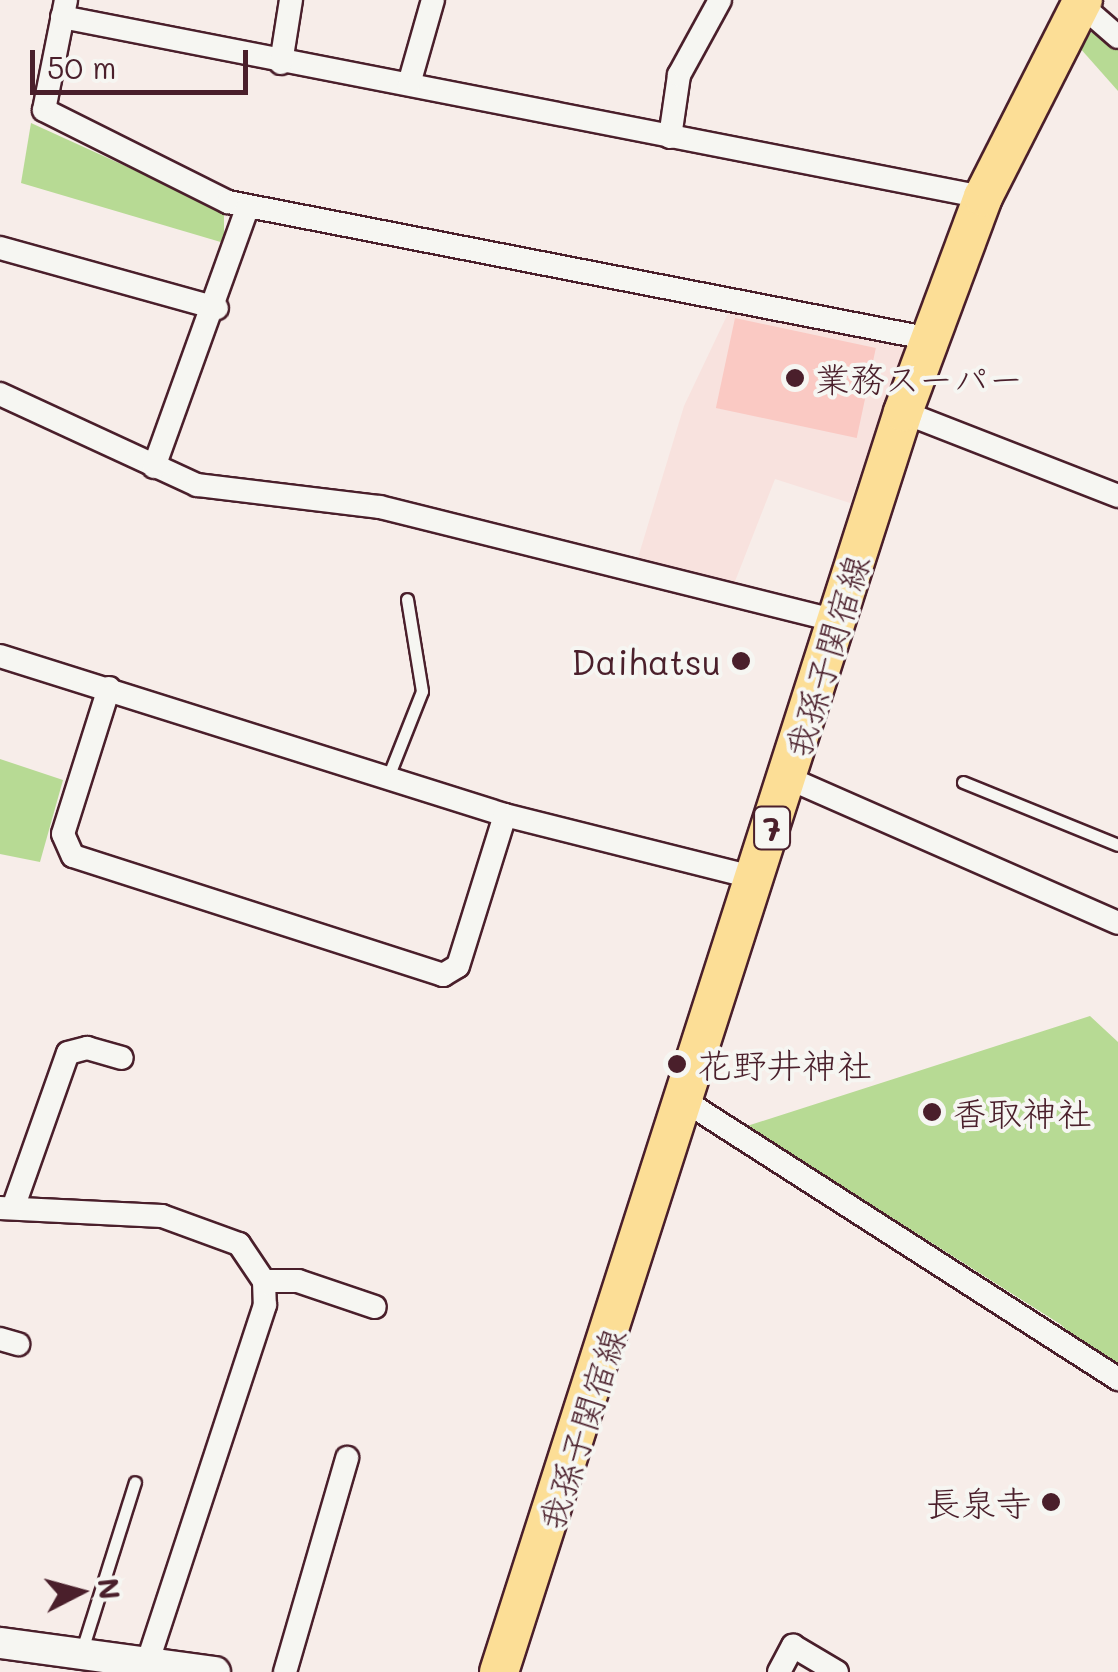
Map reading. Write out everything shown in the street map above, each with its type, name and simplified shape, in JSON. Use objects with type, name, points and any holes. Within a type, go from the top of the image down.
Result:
[{"type":"main road","name":"我孫子関宿線","points":[[499,1672],[904,412],[984,197],[1082,2]]},
{"type":"street","points":[[281,63],[291,0]]},
{"type":"street","points":[[408,84],[433,0]]},
{"type":"street","points":[[670,137],[679,75],[720,0]]},
{"type":"street","points":[[1082,2],[1118,38]]},
{"type":"street","points":[[931,339],[248,206],[44,110],[64,8],[281,63],[408,84],[984,197]]},
{"type":"street","points":[[154,467],[218,308],[248,206]]},
{"type":"street","points":[[0,248],[218,308]]},
{"type":"street","points":[[0,394],[154,467],[214,488],[443,521],[836,621]]},
{"type":"street","points":[[904,412],[1118,496]]},
{"type":"street","points":[[0,656],[505,815],[756,878]]},
{"type":"street","points":[[110,688],[63,834],[72,856],[424,970],[443,976],[458,966],[505,815]]},
{"type":"street","points":[[788,778],[1118,924]]},
{"type":"street","points":[[122,1058],[68,1053],[6,1208],[162,1216],[239,1244],[264,1280],[265,1305],[161,1669]]},
{"type":"street","points":[[685,1101],[1118,1379]]},
{"type":"street","points":[[264,1280],[298,1280],[374,1307]]},
{"type":"street","points":[[285,1672],[347,1458]]},
{"type":"street","points":[[0,1643],[161,1669],[215,1672]]},
{"type":"street","points":[[779,1672],[793,1646],[837,1672]]},
{"type":"lane","points":[[388,777],[422,691],[407,600]]},
{"type":"lane","points":[[963,782],[1118,844]]},
{"type":"lane","points":[[80,1657],[135,1482]]},
{"type":"shaded area","name":"業務スーパー","points":[[731,307],[906,343],[850,503],[775,479],[734,584],[637,561],[684,406]]},
{"type":"green space","points":[[1096,27],[1118,50],[1118,91],[1079,47]]},
{"type":"green space","points":[[31,123],[224,211],[224,243],[21,183]]},
{"type":"green space","points":[[0,759],[63,780],[40,862],[0,854]]},
{"type":"green space","points":[[1090,1016],[1118,1042],[1118,1375],[1060,1324],[747,1126]]},
{"type":"building","name":"業務スーパー","points":[[735,318],[876,348],[857,438],[716,408]]},
{"type":"place","name":"業務スーパー","points":[[795,378]]},
{"type":"place","name":"Daihatsu","points":[[741,661]]},
{"type":"place","name":"花野井神社","points":[[677,1064]]},
{"type":"place","name":"香取神社","points":[[932,1112]]},
{"type":"place","name":"長泉寺","points":[[1051,1502]]}]
